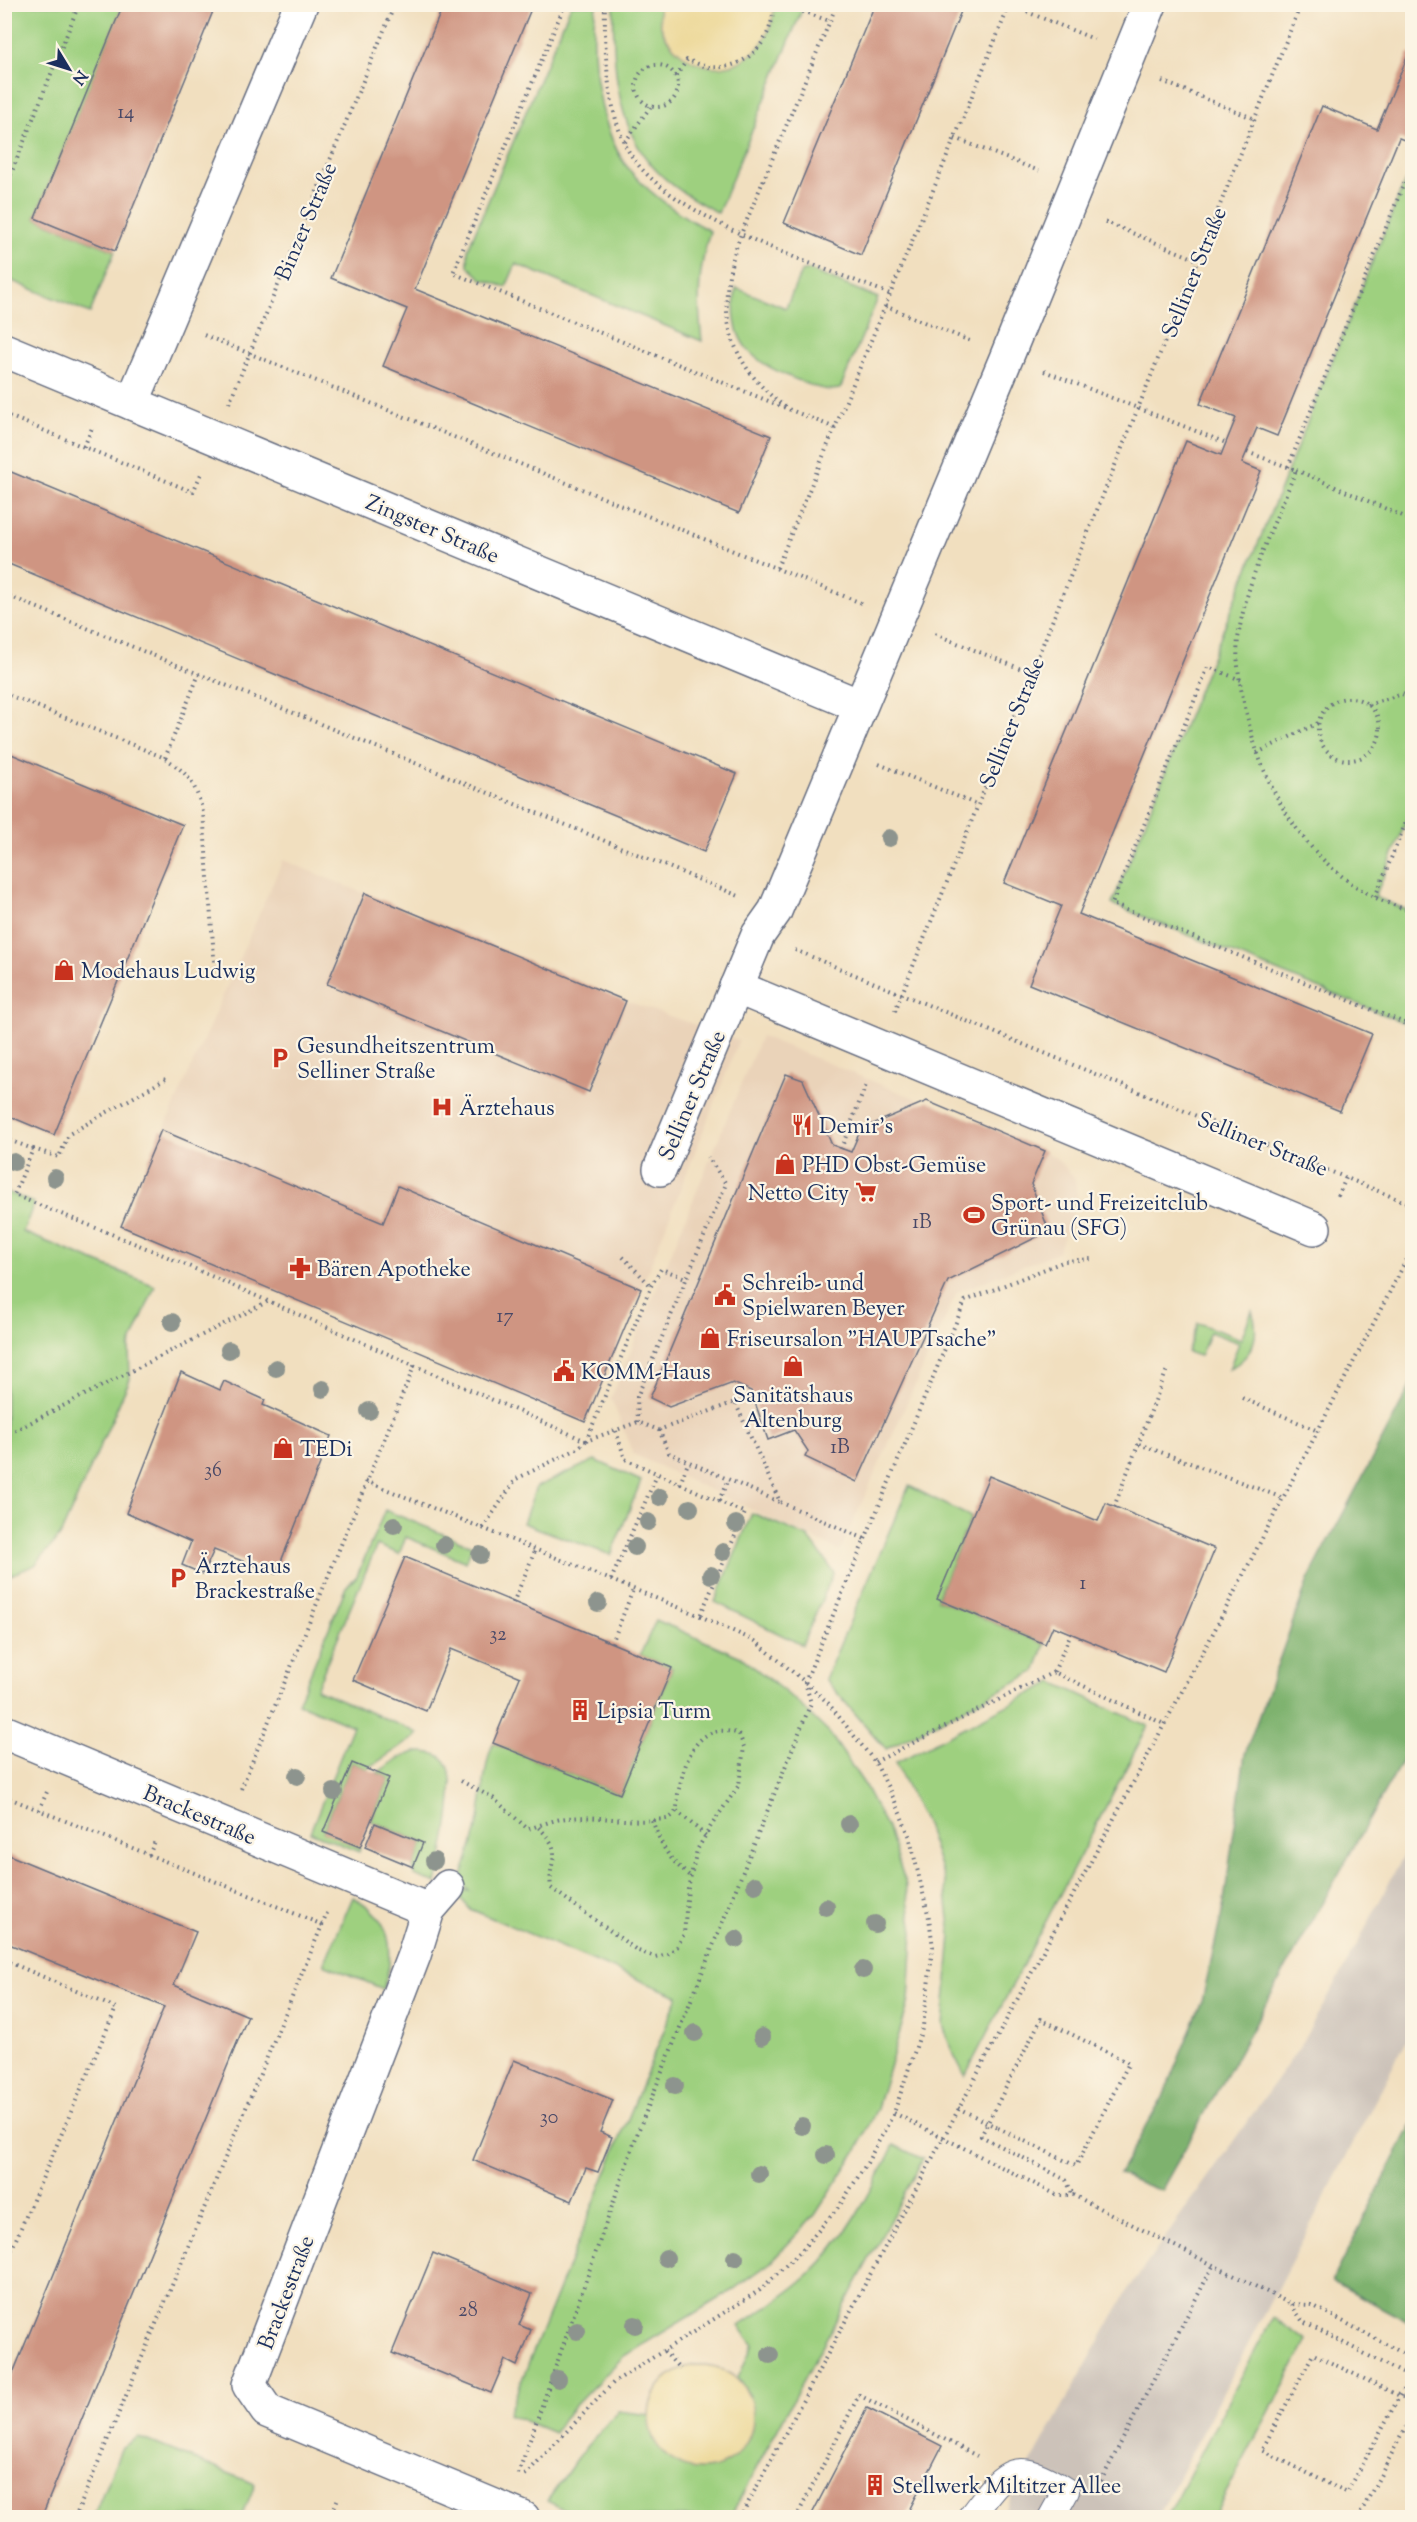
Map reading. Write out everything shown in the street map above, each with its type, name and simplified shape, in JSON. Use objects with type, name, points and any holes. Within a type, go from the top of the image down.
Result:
[{"type":"street","points":[[132,403],[301,4]]},
{"type":"street","name":"Selliner Straße","points":[[660,1169],[736,987],[843,749],[1150,4]]},
{"type":"street","name":"Zingster Straße","points":[[4,350],[860,706]]},
{"type":"street","points":[[736,987],[1314,1228]]},
{"type":"street","name":"Brackestraße","points":[[4,1732],[343,1875],[438,1899],[414,1955],[249,2385],[267,2410],[523,2517]]},
{"type":"lane","points":[[970,2517],[989,2493],[1010,2473],[1017,2471],[1044,2478],[1066,2492],[1051,2517]]},
{"type":"path","points":[[4,172],[11,174],[79,4]]},
{"type":"path","name":"Binzer Straße","points":[[4,414],[193,492],[395,4]]},
{"type":"path","points":[[565,4],[453,273],[835,428]]},
{"type":"path","points":[[605,4],[606,63],[614,108],[628,151],[642,169],[661,186],[705,217],[741,234],[890,294]]},
{"type":"path","points":[[676,76],[687,60],[708,67],[731,66],[751,56],[766,39],[774,18],[774,4]]},
{"type":"path","points":[[780,4],[830,21]]},
{"type":"path","points":[[793,412],[774,398],[742,359],[731,336],[725,310],[726,286],[732,257],[741,234],[837,4]]},
{"type":"path","name":"Selliner Straße","points":[[1301,4],[901,994],[1413,1205]]},
{"type":"path","points":[[777,568],[1010,5],[1255,119]]},
{"type":"path","points":[[655,64],[671,70],[676,76],[677,93],[673,100],[659,108],[651,106],[639,97],[636,89],[640,73],[655,64]]},
{"type":"path","points":[[625,142],[651,106]]},
{"type":"path","points":[[955,138],[1198,260]]},
{"type":"path","points":[[1288,467],[1405,181],[1413,184]]},
{"type":"path","points":[[168,320],[1031,673]]},
{"type":"path","points":[[1138,409],[1226,443]]},
{"type":"path","points":[[1247,452],[1296,470],[1413,520]]},
{"type":"path","points":[[1296,470],[1248,594],[1238,642],[1244,706],[1257,753],[1275,796],[1301,834],[1332,867],[1375,897],[1413,912]]},
{"type":"path","points":[[4,608],[7,595],[199,674],[766,923],[901,994]]},
{"type":"path","points":[[1241,680],[1208,666],[1112,904],[1413,1026]]},
{"type":"path","points":[[165,758],[199,674]]},
{"type":"path","points":[[4,693],[165,758],[184,771],[196,789],[202,812],[215,970]]},
{"type":"path","points":[[1368,705],[1402,694],[1413,699]]},
{"type":"path","points":[[1346,698],[1359,699],[1368,705],[1379,721],[1380,732],[1377,742],[1370,752],[1358,759],[1346,760],[1333,756],[1324,748],[1318,736],[1318,723],[1323,711],[1333,702],[1346,698]]},
{"type":"path","points":[[1257,753],[1318,723]]},
{"type":"path","points":[[843,749],[978,805]]},
{"type":"path","points":[[1375,897],[1413,808]]},
{"type":"path","points":[[4,1138],[59,1157],[69,1134],[169,1077]]},
{"type":"path","points":[[638,1422],[637,1397],[726,1184],[702,1148]]},
{"type":"path","points":[[33,1149],[14,1195],[161,1254],[586,1441]]},
{"type":"path","points":[[740,2517],[1164,1724],[1413,1249]]},
{"type":"path","points":[[623,1257],[651,1286]]},
{"type":"path","points":[[366,1481],[700,1616],[755,1641],[805,1682],[828,1703],[875,1762],[894,1798],[909,1835],[924,1890],[933,1947],[923,2026],[894,2113],[867,2163],[840,2205],[801,2251],[760,2290],[614,2382],[519,2478],[639,2129],[811,1703],[805,1682],[965,1301],[1065,1261],[1092,1259]]},
{"type":"path","points":[[586,1441],[651,1286],[661,1269],[686,1278]]},
{"type":"path","points":[[4,1436],[269,1301]]},
{"type":"path","points":[[226,1825],[415,1365]]},
{"type":"path","points":[[1114,1507],[1168,1367]]},
{"type":"path","points":[[483,1527],[516,1479],[577,1449],[586,1441],[638,1422],[659,1430],[735,1402],[742,1387]]},
{"type":"path","points":[[1242,1398],[1318,1431]]},
{"type":"path","points":[[735,1402],[780,1502]]},
{"type":"path","points":[[659,1430],[669,1453],[865,1539]]},
{"type":"path","points":[[616,1431],[625,1459],[745,1513],[700,1616]]},
{"type":"path","points":[[1138,1444],[1283,1498]]},
{"type":"path","points":[[680,1484],[688,1463]]},
{"type":"path","points":[[611,1580],[657,1475]]},
{"type":"path","points":[[719,1501],[728,1479]]},
{"type":"path","points":[[513,1603],[535,1551]]},
{"type":"path","points":[[612,1643],[633,1590]]},
{"type":"path","points":[[875,1762],[1054,1672],[1071,1634]]},
{"type":"path","points":[[1054,1672],[1164,1724]]},
{"type":"path","points":[[461,1781],[493,1798],[528,1828],[566,1818],[599,1818],[630,1822],[669,1818],[677,1811],[678,1795],[685,1768],[696,1742],[710,1733],[727,1730],[739,1734],[744,1747],[739,1785],[697,1850],[688,1888],[684,1934],[677,1947],[668,1954],[655,1958],[638,1951],[552,1888],[550,1875],[555,1862],[555,1849],[547,1835],[537,1826]]},
{"type":"path","points":[[4,1796],[323,1925]]},
{"type":"path","points":[[677,1811],[705,1836]]},
{"type":"path","points":[[652,1820],[663,1850],[691,1877]]},
{"type":"path","points":[[75,2517],[343,1875]]},
{"type":"path","points":[[4,1960],[116,2008],[4,2267]]},
{"type":"path","points":[[958,2109],[998,2128],[1076,2166],[1129,2063],[1041,2019],[981,2136],[1066,2180],[1073,2195]]},
{"type":"path","points":[[894,2113],[1057,2195],[1073,2195],[1291,2304],[1312,2305],[1413,2358]]},
{"type":"path","points":[[1099,2487],[1213,2266]]},
{"type":"path","points":[[1291,2304],[1303,2322],[1410,2378],[1347,2493],[1262,2450],[1313,2355],[1391,2391],[1413,2401]]},
{"type":"path","points":[[664,2351],[680,2369]]},
{"type":"path","points":[[795,2517],[860,2395],[966,2450]]},
{"type":"path","points":[[1358,2517],[1413,2415]]},
{"type":"path","points":[[330,2517],[338,2498]]},
{"type":"shaded area","name":"Ärztehaus","points":[[283,860],[626,1001],[739,1040],[641,1289],[585,1422],[121,1226]]},
{"type":"shaded area","points":[[761,1036],[1045,1151],[1056,1158],[1074,1177],[1078,1199],[1058,1252],[957,1292],[840,1551],[633,1454],[611,1398]]},
{"type":"shaded area","points":[[1412,1839],[1412,2030],[1158,2517],[1000,2518],[1127,2292],[1299,2048],[1350,1958]]},
{"type":"green space","points":[[4,5],[123,5],[35,218],[115,251],[90,313],[5,278]]},
{"type":"green space","points":[[571,5],[596,5],[594,46],[599,93],[611,137],[621,157],[640,182],[659,198],[710,231],[703,259],[700,286],[699,312],[702,341],[516,264],[506,287],[482,279],[468,266],[468,249]]},
{"type":"green space","points":[[614,5],[804,5],[718,213],[684,193],[661,175],[641,151],[631,132],[624,112],[615,69]]},
{"type":"green space","points":[[1405,181],[1412,184],[1412,808],[1375,897],[1412,912],[1412,1026],[1112,904]]},
{"type":"green space","points":[[809,270],[878,298],[840,389],[829,390],[814,387],[768,366],[747,348],[735,323],[736,288],[786,308],[801,272]]},
{"type":"green space","points":[[5,1191],[34,1203],[23,1232],[155,1286],[129,1348],[130,1379],[60,1536],[35,1565],[6,1577]]},
{"type":"green space","points":[[1252,1311],[1256,1329],[1253,1345],[1237,1364],[1229,1369],[1239,1343],[1210,1332],[1200,1356],[1187,1352],[1198,1323],[1241,1339]]},
{"type":"green space","points":[[1412,1383],[1412,1743],[1161,2191],[1119,2174],[1163,2097],[1202,2001],[1223,1908],[1245,1754],[1308,1580]]},
{"type":"green space","points":[[595,1460],[641,1481],[611,1555],[523,1523],[536,1487]]},
{"type":"green space","points":[[909,1486],[971,1517],[937,1599],[1045,1644],[1035,1672],[886,1749],[825,1679]]},
{"type":"green space","points":[[385,1510],[472,1546],[466,1562],[406,1537],[399,1554],[377,1545],[316,1689],[418,1733],[367,1769],[352,1763],[323,1831],[360,1847],[359,1852],[310,1832],[353,1726],[298,1703],[346,1587],[357,1576]]},
{"type":"green space","points":[[752,1513],[808,1537],[834,1572],[802,1645],[715,1602]]},
{"type":"green space","points":[[656,1620],[741,1657],[795,1700],[830,1734],[864,1784],[889,1832],[905,1881],[913,1931],[909,2001],[877,2108],[857,2150],[815,2215],[770,2263],[731,2291],[624,2356],[563,2418],[554,2433],[508,2414],[678,1996],[470,1909],[461,1899],[464,1890],[470,1891],[460,1882],[472,1848],[493,1743],[620,1794],[672,1668],[640,1655]]},
{"type":"green space","points":[[1053,1682],[1148,1726],[965,2076],[951,2049],[943,2025],[951,1935],[944,1878],[925,1822],[895,1763]]},
{"type":"green space","points":[[415,1752],[440,1756],[446,1762],[450,1772],[451,1803],[436,1883],[414,1875],[413,1867],[423,1843],[371,1821],[389,1778],[377,1773],[399,1758]]},
{"type":"green space","points":[[353,1897],[376,1915],[388,1936],[389,1961],[383,1989],[324,1964]]},
{"type":"green space","points":[[1412,2124],[1412,2324],[1332,2281]]},
{"type":"green space","points":[[894,2145],[923,2159],[730,2517],[580,2517],[547,2501],[585,2448],[618,2411],[649,2415],[653,2439],[665,2455],[750,2396],[738,2378],[753,2344],[739,2326],[793,2289],[836,2246],[858,2214]]},
{"type":"green space","points":[[1273,2317],[1307,2341],[1213,2517],[1167,2517]]},
{"type":"green space","points":[[139,2437],[255,2484],[242,2517],[93,2517],[122,2447]]},
{"type":"sand","points":[[659,5],[774,5],[771,23],[764,39],[754,52],[740,61],[725,66],[709,66],[693,61],[672,45],[661,27]]},
{"type":"sand","points":[[701,2365],[721,2369],[738,2380],[749,2397],[753,2417],[749,2437],[738,2454],[721,2465],[701,2469],[681,2465],[664,2454],[653,2437],[649,2417],[653,2397],[664,2380],[681,2369]]},
{"type":"building","points":[[123,4],[216,4],[115,251],[35,218]]},
{"type":"building","points":[[444,4],[533,4],[415,289],[771,436],[739,513],[383,366],[407,309],[331,278]]},
{"type":"building","points":[[875,4],[964,4],[861,255],[784,223]]},
{"type":"building","points":[[1409,53],[1412,54],[1412,143],[1399,138],[1277,436],[1257,428],[1242,463],[1261,471],[1079,914],[1372,1034],[1340,1111],[1029,984],[1061,906],[1004,883],[1186,441],[1221,455],[1236,418],[1200,404],[1322,106],[1377,129]]},
{"type":"building","points":[[4,469],[737,774],[704,852],[4,562]]},
{"type":"building","name":"Modehaus Ludwig","points":[[4,751],[183,825],[54,1135],[4,1114]]},
{"type":"building","points":[[365,893],[626,1001],[589,1092],[327,984]]},
{"type":"building","points":[[786,1074],[803,1080],[832,1145],[851,1152],[861,1129],[927,1101],[1045,1151],[1031,1184],[1049,1231],[948,1281],[857,1482],[805,1457],[808,1451],[794,1430],[768,1440],[751,1391],[733,1383],[669,1407],[650,1398]]},
{"type":"building","points":[[161,1130],[383,1223],[398,1186],[641,1289],[585,1422],[121,1226]]},
{"type":"building","points":[[181,1372],[220,1390],[224,1381],[265,1400],[263,1405],[331,1436],[276,1574],[214,1550],[203,1574],[182,1565],[191,1542],[126,1513]]},
{"type":"building","points":[[989,1476],[1098,1521],[1106,1503],[1215,1549],[1164,1672],[1053,1626],[1045,1644],[937,1599]]},
{"type":"building","points":[[405,1557],[672,1668],[620,1794],[493,1743],[520,1677],[451,1649],[426,1711],[353,1680]]},
{"type":"building","points":[[352,1763],[389,1778],[360,1847],[323,1832]]},
{"type":"building","points":[[375,1823],[423,1843],[413,1867],[365,1847]]},
{"type":"building","points":[[4,1853],[196,1932],[174,1985],[248,2016],[41,2518],[4,2518],[4,2395],[164,2007],[4,1942]]},
{"type":"building","points":[[514,2060],[613,2100],[600,2132],[612,2137],[598,2172],[586,2168],[572,2201],[473,2160]]},
{"type":"building","points":[[433,2253],[532,2294],[519,2325],[531,2330],[517,2366],[505,2360],[491,2393],[392,2353]]},
{"type":"building","name":"Stellwerk Miltitzer Allee","points":[[867,2408],[942,2446],[905,2518],[810,2518]]},
{"type":"place","name":"Modehaus Ludwig","points":[[64,970]]},
{"type":"place","name":"Gesundheitszentrum Selliner Straße","points":[[280,1058]]},
{"type":"place","name":"Ärztehaus","points":[[442,1107]]},
{"type":"place","name":"Demir's","points":[[802,1125]]},
{"type":"place","name":"PHD Obst-Gemüse","points":[[785,1164]]},
{"type":"place","name":"Netto City","points":[[866,1192]]},
{"type":"place","name":"Sport- und Freizeitclub Grünau (SFG)","points":[[974,1215]]},
{"type":"place","name":"Bären Apotheke","points":[[300,1268]]},
{"type":"place","name":"Schreib- und Spielwaren Beyer","points":[[725,1295]]},
{"type":"place","name":"Friseursalon \"HAUPTsache\"","points":[[710,1338]]},
{"type":"place","name":"Sanitätshaus Altenburg","points":[[793,1366]]},
{"type":"place","name":"KOMM-Haus","points":[[564,1371]]},
{"type":"place","name":"TEDi","points":[[283,1448]]},
{"type":"place","name":"Ärztehaus Brackestraße","points":[[178,1578]]},
{"type":"place","name":"Lipsia Turm","points":[[580,1710]]},
{"type":"place","name":"Stellwerk Miltitzer Allee","points":[[875,2485]]}]
